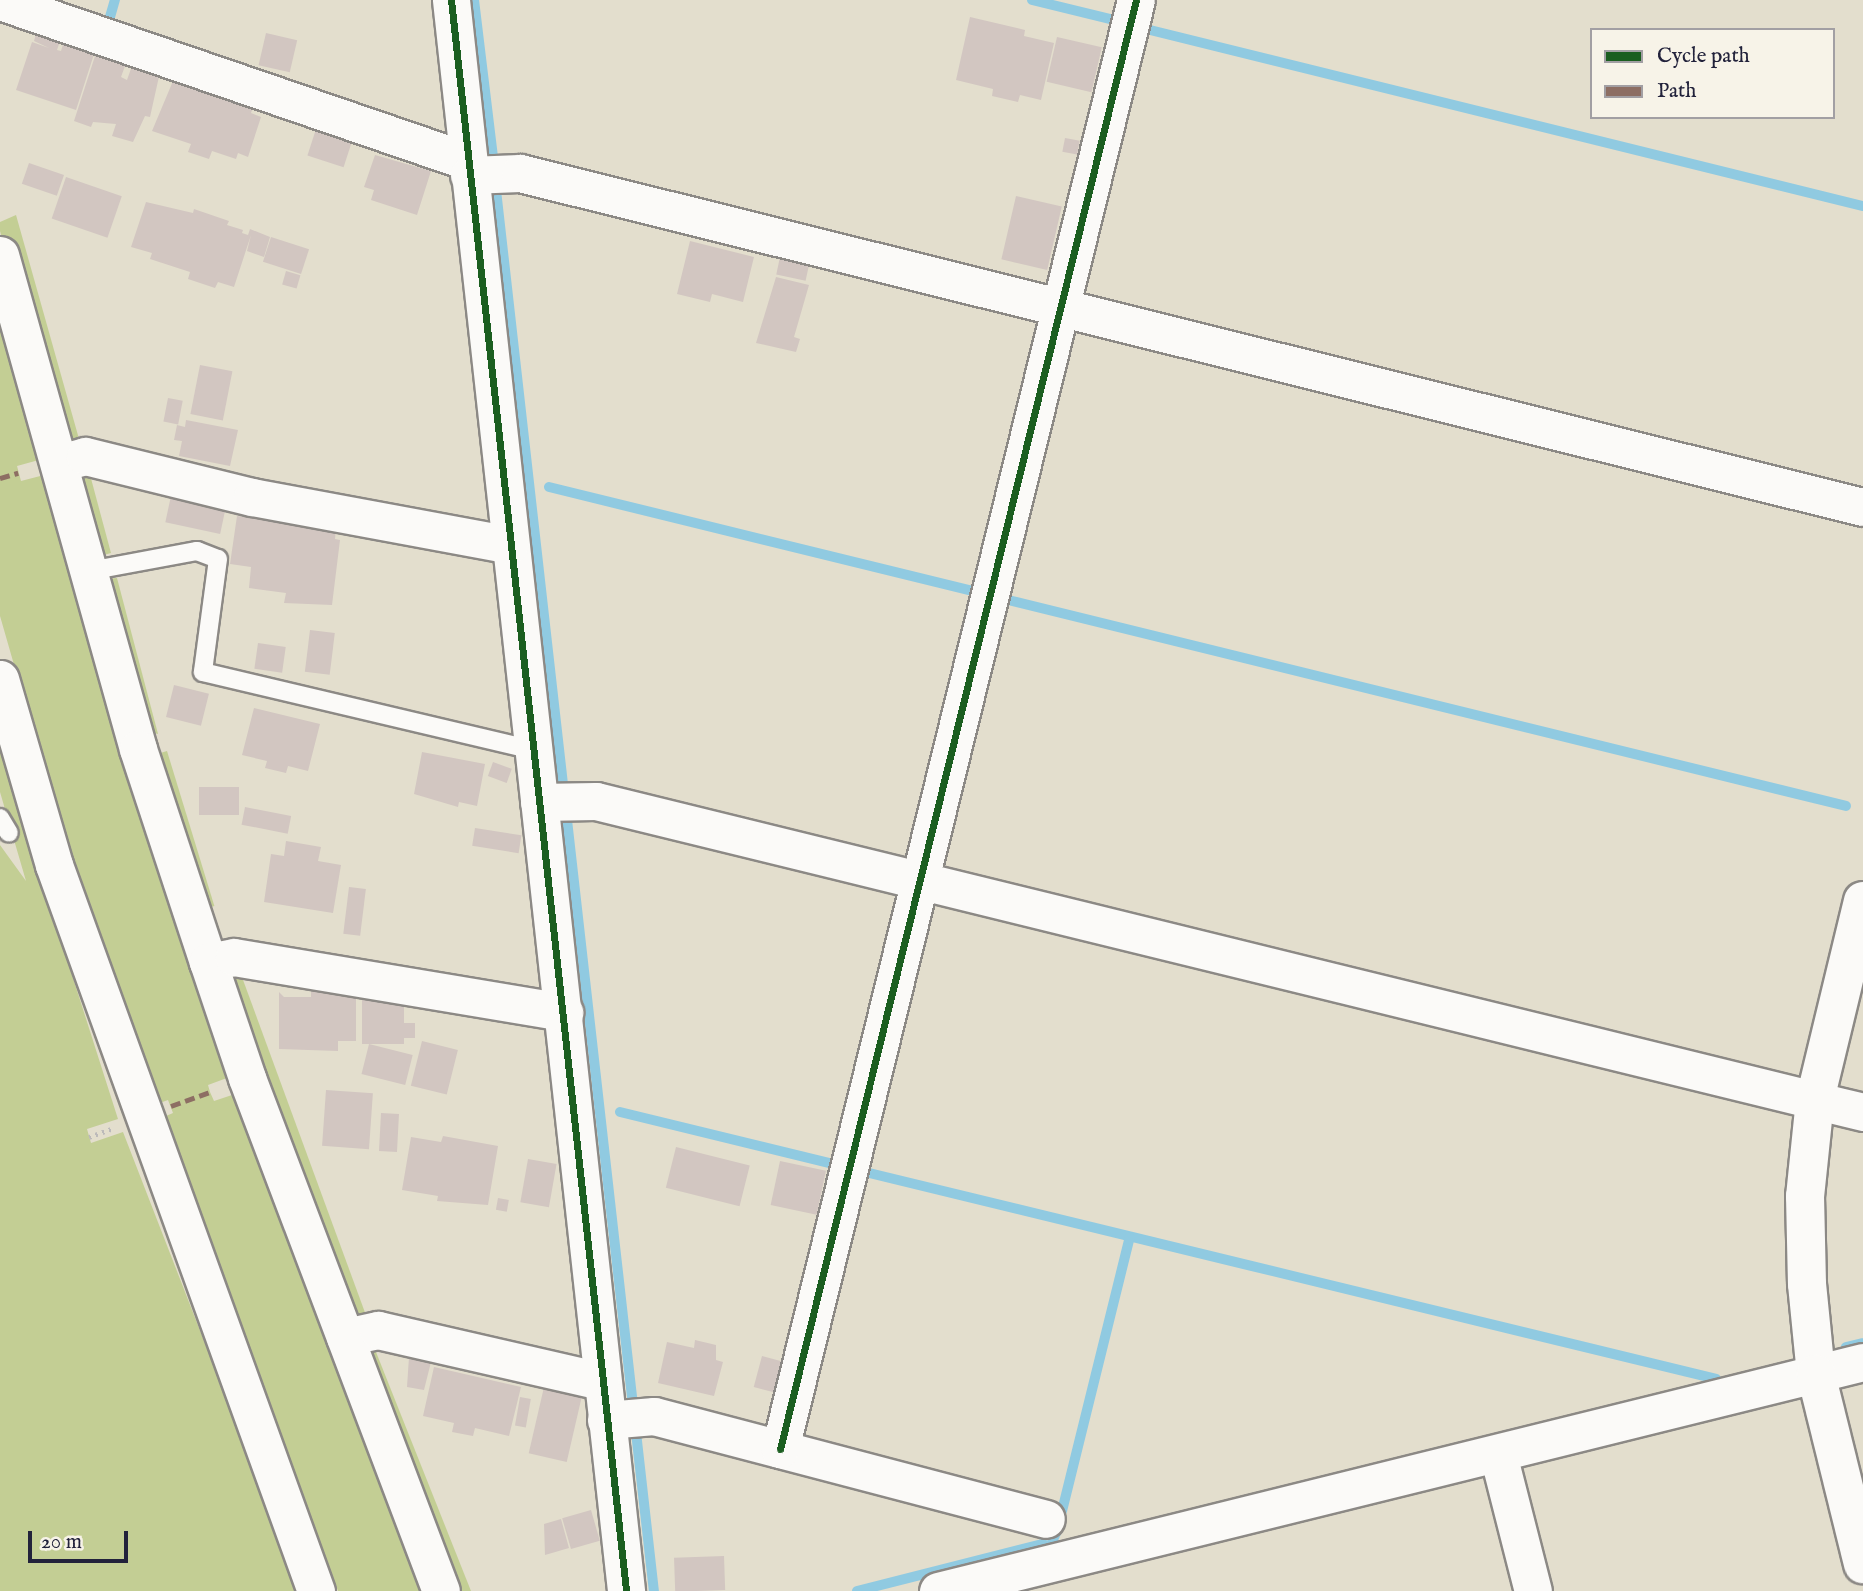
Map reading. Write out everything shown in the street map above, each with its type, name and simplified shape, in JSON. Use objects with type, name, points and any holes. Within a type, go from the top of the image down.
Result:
[{"type":"street","points":[[451,0],[473,170],[533,750],[557,802],[564,1012],[600,1381],[626,1419],[626,1591]]},
{"type":"street","points":[[780,1449],[1057,307],[1136,0]]},
{"type":"street","points":[[0,1],[473,170],[520,173],[1863,507]]},
{"type":"street","points":[[0,255],[138,749],[208,962],[441,1591]]},
{"type":"street","points":[[59,463],[85,456],[252,497],[510,545]]},
{"type":"street","points":[[0,679],[54,864],[316,1591]]},
{"type":"street","points":[[557,802],[596,801],[1863,1112]]},
{"type":"street","points":[[1863,901],[1815,1100],[1805,1196],[1807,1284],[1816,1374],[1863,1563]]},
{"type":"street","points":[[208,962],[234,957],[564,1012]]},
{"type":"street","points":[[345,1337],[378,1331],[600,1381]]},
{"type":"street","points":[[938,1591],[1863,1362]]},
{"type":"street","points":[[626,1419],[780,1449],[1046,1518]]},
{"type":"street","points":[[1499,1454],[1533,1591]]},
{"type":"lane","points":[[89,570],[197,551],[218,559],[203,671],[533,750]]},
{"type":"green space","points":[[16,215],[81,446],[56,437],[0,231],[0,222]]},
{"type":"green space","points":[[0,294],[46,458],[17,466],[21,481],[48,474],[235,1075],[208,1085],[210,1092],[214,1101],[241,1092],[429,1591],[338,1591],[164,1134],[159,1119],[173,1113],[168,1100],[154,1105],[73,870],[0,616]]},
{"type":"green space","points":[[89,471],[111,553],[99,556],[77,474]]},
{"type":"green space","points":[[117,578],[158,734],[143,730],[105,579]]},
{"type":"green space","points":[[0,749],[118,1119],[87,1129],[91,1143],[123,1132],[301,1591],[0,1591],[0,845],[26,881],[0,792]]},
{"type":"green space","points":[[167,751],[214,906],[203,909],[156,755]]},
{"type":"green space","points":[[239,969],[367,1318],[347,1315],[229,971]]},
{"type":"green space","points":[[374,1347],[471,1591],[453,1591],[366,1366]]},
{"type":"building","points":[[970,17],[1025,30],[1024,36],[1054,43],[1041,100],[1020,95],[1018,102],[992,96],[993,89],[956,80]]},
{"type":"building","points":[[38,27],[62,35],[57,50],[61,51],[65,38],[96,48],[76,110],[16,90],[32,42],[49,48],[34,41]]},
{"type":"building","points":[[266,33],[297,40],[290,72],[259,65]]},
{"type":"building","points":[[1057,37],[1102,47],[1091,92],[1047,82]]},
{"type":"building","points":[[95,56],[125,66],[121,77],[127,80],[133,63],[160,72],[150,117],[145,116],[133,142],[112,136],[116,124],[93,122],[91,127],[74,121]]},
{"type":"building","points":[[173,81],[202,90],[204,84],[234,93],[231,100],[253,107],[251,113],[261,117],[248,157],[238,153],[236,159],[212,151],[209,159],[188,152],[191,144],[152,131]]},
{"type":"building","points":[[317,126],[353,138],[344,167],[307,155]]},
{"type":"building","points":[[1065,138],[1080,141],[1077,155],[1062,152]]},
{"type":"building","points":[[375,155],[431,171],[417,215],[371,200],[374,190],[364,187]]},
{"type":"building","points":[[29,163],[64,175],[57,196],[22,184]]},
{"type":"building","points":[[66,177],[122,196],[107,238],[52,219]]},
{"type":"building","points":[[1016,196],[1062,207],[1047,270],[1001,259]]},
{"type":"building","points":[[146,202],[193,213],[194,209],[229,221],[227,225],[243,230],[242,233],[248,235],[250,229],[270,237],[264,257],[247,251],[251,235],[234,287],[218,282],[215,288],[188,279],[190,272],[150,259],[152,253],[131,247]]},
{"type":"building","points":[[271,237],[309,249],[301,274],[263,262]]},
{"type":"building","points":[[690,241],[754,257],[743,302],[712,294],[710,302],[677,294]]},
{"type":"building","points":[[780,257],[809,263],[806,281],[776,275]]},
{"type":"building","points":[[286,271],[300,275],[297,289],[282,284]]},
{"type":"building","points":[[776,277],[809,285],[794,337],[800,339],[796,352],[756,343]]},
{"type":"building","points":[[200,365],[232,371],[223,420],[190,414]]},
{"type":"building","points":[[168,398],[183,401],[178,424],[163,422]]},
{"type":"building","points":[[186,420],[238,430],[230,466],[179,456],[182,441],[174,440],[177,425],[185,427]]},
{"type":"building","points":[[172,491],[227,503],[220,534],[165,522]]},
{"type":"building","points":[[237,516],[336,528],[335,539],[340,540],[332,605],[284,603],[286,593],[249,588],[251,567],[230,564]]},
{"type":"building","points":[[310,630],[335,633],[330,675],[305,672]]},
{"type":"building","points":[[258,643],[286,647],[282,673],[254,669]]},
{"type":"building","points":[[174,685],[209,694],[201,726],[166,717]]},
{"type":"building","points":[[254,708],[320,724],[308,771],[288,766],[286,773],[265,768],[267,761],[242,755]]},
{"type":"building","points":[[422,752],[485,764],[477,806],[459,802],[458,807],[414,794]]},
{"type":"building","points":[[493,762],[512,769],[507,783],[488,776]]},
{"type":"building","points":[[199,787],[239,787],[239,815],[199,815]]},
{"type":"building","points":[[245,807],[291,816],[288,834],[242,825]]},
{"type":"building","points":[[475,828],[521,835],[519,853],[472,846]]},
{"type":"building","points":[[286,841],[321,847],[318,861],[341,865],[333,913],[264,902],[271,854],[284,856]]},
{"type":"building","points":[[349,887],[366,889],[360,936],[343,934]]},
{"type":"building","points":[[311,990],[356,997],[356,1041],[338,1041],[338,1051],[279,1049],[279,992],[284,997],[311,997]]},
{"type":"building","points":[[362,994],[404,1000],[404,1023],[415,1023],[415,1038],[404,1038],[404,1044],[362,1044]]},
{"type":"building","points":[[422,1041],[458,1050],[447,1095],[411,1086]]},
{"type":"building","points":[[369,1044],[413,1055],[405,1085],[362,1074]]},
{"type":"building","points":[[326,1090],[373,1093],[369,1149],[322,1146]]},
{"type":"building","points":[[381,1113],[399,1114],[397,1152],[379,1151]]},
{"type":"building","points":[[443,1136],[498,1146],[488,1205],[437,1201],[438,1196],[402,1190],[411,1137],[441,1142]]},
{"type":"building","points":[[676,1147],[750,1165],[740,1206],[666,1188]]},
{"type":"building","points":[[528,1159],[557,1164],[549,1207],[520,1202]]},
{"type":"building","points":[[780,1161],[826,1171],[817,1215],[771,1205]]},
{"type":"building","points":[[498,1198],[509,1200],[507,1212],[496,1210]]},
{"type":"building","points":[[695,1340],[716,1345],[716,1360],[723,1362],[714,1396],[658,1383],[667,1342],[694,1348]]},
{"type":"building","points":[[762,1356],[785,1362],[777,1393],[754,1387]]},
{"type":"building","points":[[409,1357],[431,1362],[424,1390],[407,1387]]},
{"type":"building","points":[[434,1367],[521,1387],[509,1436],[475,1428],[473,1436],[452,1432],[454,1423],[423,1416]]},
{"type":"building","points":[[544,1387],[582,1396],[567,1462],[529,1453]]},
{"type":"building","points":[[520,1397],[531,1399],[526,1427],[515,1426]]},
{"type":"building","points":[[591,1510],[600,1541],[571,1549],[562,1518]]},
{"type":"building","points":[[561,1519],[569,1548],[545,1555],[544,1524]]},
{"type":"building","points":[[724,1556],[725,1590],[675,1591],[674,1558]]},
{"type":"waterway","points":[[110,17],[115,0]]},
{"type":"waterway","points":[[474,0],[494,166]]},
{"type":"waterway","points":[[1032,0],[1114,20]]},
{"type":"waterway","points":[[1142,28],[1863,206]]},
{"type":"waterway","points":[[495,181],[654,1591]]},
{"type":"waterway","points":[[549,487],[975,592]]},
{"type":"waterway","points":[[1004,599],[1846,806]]},
{"type":"waterway","points":[[620,1112],[834,1164]]},
{"type":"waterway","points":[[861,1171],[1716,1379]]},
{"type":"waterway","points":[[1062,1511],[1130,1237]]},
{"type":"waterway","points":[[1846,1347],[1863,1343]]},
{"type":"waterway","points":[[1052,1542],[1057,1531]]},
{"type":"waterway","points":[[857,1591],[1043,1544]]},
{"type":"marked path","points":[[0,478],[18,473]]},
{"type":"marked path","points":[[171,1106],[210,1092]]},
{"type":"cycle path","points":[[451,0],[626,1591]]},
{"type":"cycle path","points":[[780,1449],[1136,0]]}]
